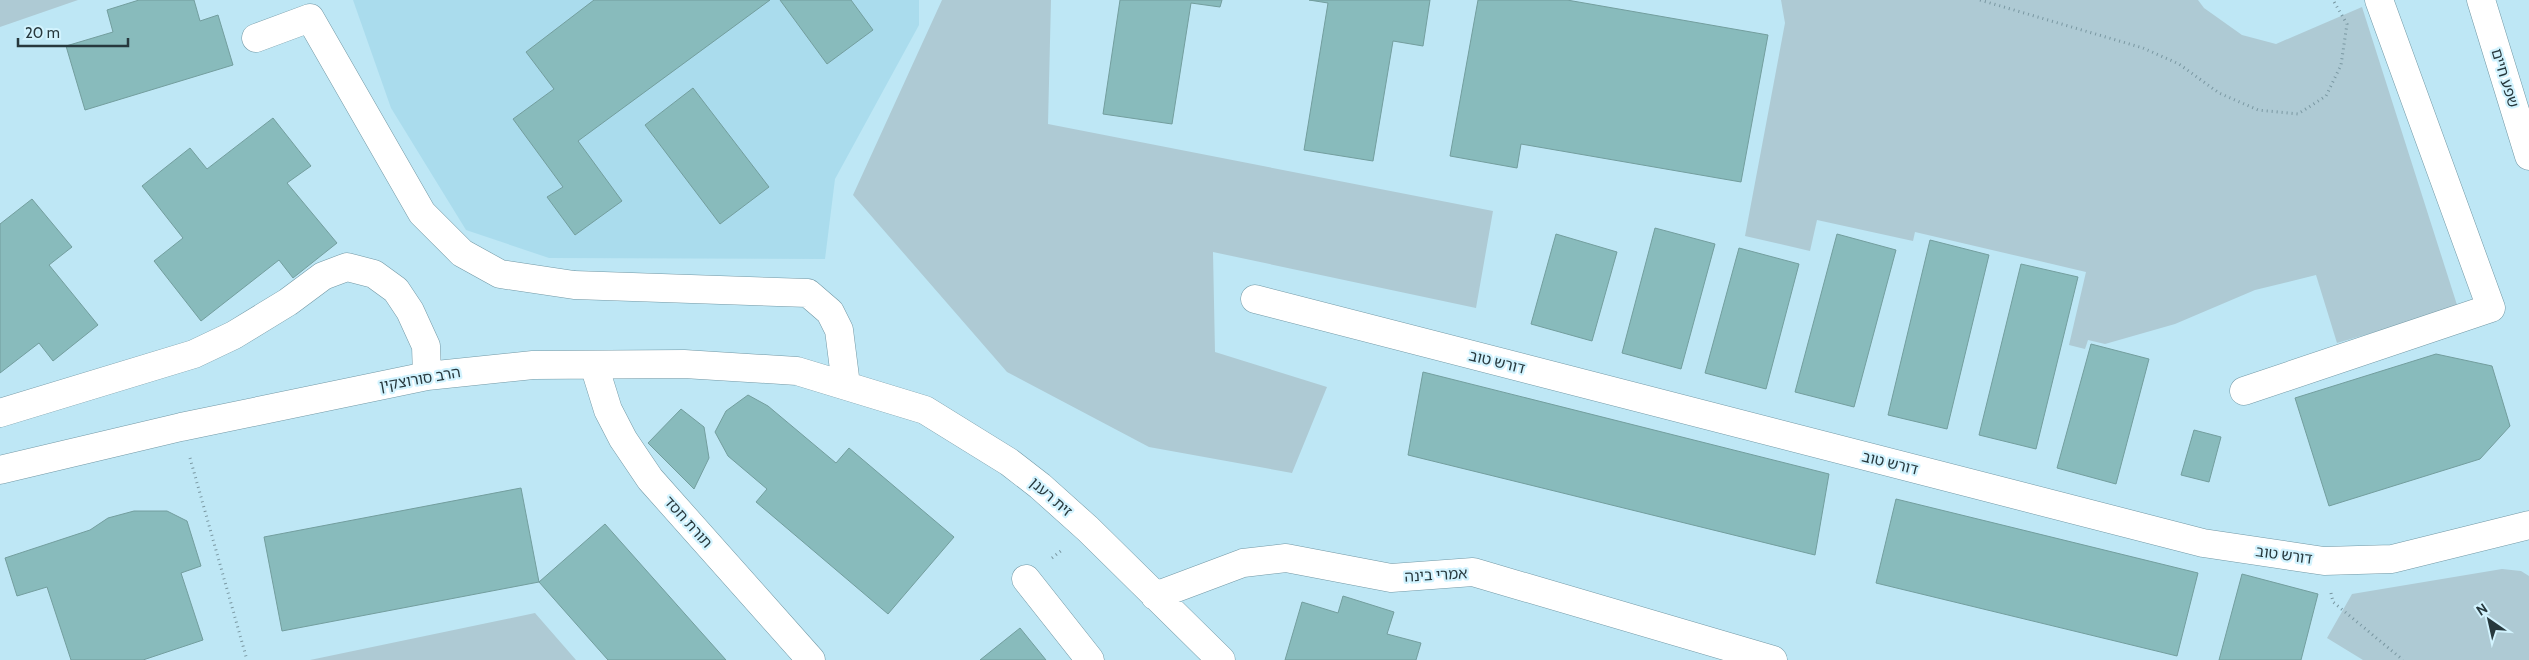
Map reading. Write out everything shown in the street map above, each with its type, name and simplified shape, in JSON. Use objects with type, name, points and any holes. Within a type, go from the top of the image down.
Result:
[{"type":"street","points":[[2244,391],[2491,308],[2379,0]]},
{"type":"street","name":"שפע חיים","points":[[2481,0],[2529,156]]},
{"type":"street","points":[[256,38],[310,18],[422,213],[462,253],[500,274],[574,284],[808,294],[830,312],[839,330],[846,385]]},
{"type":"street","points":[[0,413],[194,354],[234,335],[288,302],[323,276],[347,267],[374,274],[396,290],[410,311],[426,346],[428,376]]},
{"type":"street","name":"דורש טוב","points":[[1255,299],[2203,543],[2324,561],[2392,559],[2529,525]]},
{"type":"street","name":"הרב סורוצקין","points":[[0,470],[181,428],[428,376],[533,365],[684,364],[797,371],[846,385]]},
{"type":"street","name":"תורת חסד","points":[[594,365],[608,410],[623,439],[650,479],[811,660]]},
{"type":"street","name":"זית רענן","points":[[846,385],[925,410],[1009,462],[1040,486],[1088,529],[1221,660]]},
{"type":"street","name":"אמרי בינה","points":[[1155,596],[1243,563],[1286,558],[1391,578],[1473,572],[1773,660]]},
{"type":"street","points":[[1026,579],[1090,660]]},
{"type":"path","points":[[1980,0],[2143,48],[2179,64],[2219,93],[2258,110],[2298,114],[2326,96],[2341,65],[2347,24],[2334,0]]},
{"type":"path","points":[[181,428],[247,660]]},
{"type":"path","points":[[1026,579],[1088,529]]},
{"type":"path","points":[[2324,561],[2333,602],[2403,660]]},
{"type":"shaded area","points":[[0,0],[78,0],[0,27]]},
{"type":"shaded area","points":[[353,0],[919,0],[919,25],[835,179],[825,259],[549,258],[466,230],[391,108]]},
{"type":"shaded area","points":[[942,0],[1051,0],[1048,124],[1493,211],[1476,308],[1213,252],[1215,352],[1327,387],[1292,473],[1149,447],[1007,372],[853,195]]},
{"type":"shaded area","points":[[1781,0],[2198,0],[2204,8],[2242,35],[2276,44],[2362,7],[2458,308],[2337,343],[2316,275],[2255,290],[2175,324],[2105,344],[2088,340],[2085,349],[2069,345],[2086,272],[1915,232],[1913,241],[1817,220],[1810,251],[1745,236],[1785,23]]},
{"type":"shaded area","points":[[2502,569],[2521,571],[2529,576],[2529,660],[2363,660],[2327,638],[2352,594]]},
{"type":"shaded area","points":[[535,613],[576,660],[310,660]]},
{"type":"building","points":[[139,0],[194,0],[200,21],[218,15],[233,65],[85,110],[66,46],[113,32],[107,10]]},
{"type":"building","points":[[594,0],[770,0],[578,141],[622,201],[575,235],[547,197],[563,187],[513,119],[554,89],[526,52]]},
{"type":"building","points":[[780,0],[851,0],[873,30],[827,64]]},
{"type":"building","points":[[1120,0],[1222,0],[1220,7],[1191,3],[1172,124],[1103,114]]},
{"type":"building","points":[[1309,0],[1430,0],[1423,46],[1393,41],[1373,161],[1304,150],[1328,3]]},
{"type":"building","points":[[1478,0],[1567,0],[1768,35],[1741,182],[1521,144],[1517,168],[1450,156]]},
{"type":"building","points":[[693,88],[769,187],[720,224],[645,125]]},
{"type":"building","points":[[273,118],[311,166],[287,183],[337,243],[293,278],[279,260],[201,321],[154,261],[183,238],[142,186],[190,148],[207,169]]},
{"type":"building","points":[[32,199],[72,247],[49,265],[98,325],[53,361],[39,343],[0,373],[0,224]]},
{"type":"building","points":[[1655,228],[1715,244],[1681,369],[1622,353]]},
{"type":"building","points":[[1556,234],[1617,252],[1592,341],[1531,324]]},
{"type":"building","points":[[1837,234],[1896,250],[1854,407],[1795,392]]},
{"type":"building","points":[[1930,240],[1989,255],[1947,429],[1888,415]]},
{"type":"building","points":[[1739,248],[1799,264],[1766,389],[1705,373]]},
{"type":"building","points":[[2021,264],[2078,277],[2036,449],[1979,435]]},
{"type":"building","points":[[2091,344],[2149,359],[2116,484],[2057,468]]},
{"type":"building","points":[[2436,354],[2492,366],[2510,426],[2480,459],[2329,506],[2295,398]]},
{"type":"building","points":[[1423,372],[1829,474],[1815,555],[1408,455]]},
{"type":"building","points":[[748,395],[768,406],[836,463],[849,448],[954,537],[888,614],[756,502],[767,489],[728,456],[715,432],[726,411]]},
{"type":"building","points":[[681,409],[704,427],[709,458],[694,489],[648,443]]},
{"type":"building","points":[[2194,430],[2221,437],[2209,482],[2181,475]]},
{"type":"building","points":[[521,488],[539,582],[282,631],[264,537]]},
{"type":"building","points":[[1896,499],[2198,573],[2177,656],[1876,583]]},
{"type":"building","points":[[134,511],[167,511],[187,521],[201,566],[181,573],[203,640],[143,660],[71,660],[47,587],[17,596],[5,558],[90,530],[108,518]]},
{"type":"building","points":[[605,524],[726,660],[608,660],[539,582]]},
{"type":"building","points":[[2242,574],[2318,594],[2301,660],[2219,660]]},
{"type":"building","points":[[1343,596],[1394,612],[1387,634],[1421,643],[1416,660],[1285,660],[1302,602],[1338,613]]},
{"type":"building","points":[[1020,628],[1046,660],[980,660]]}]
